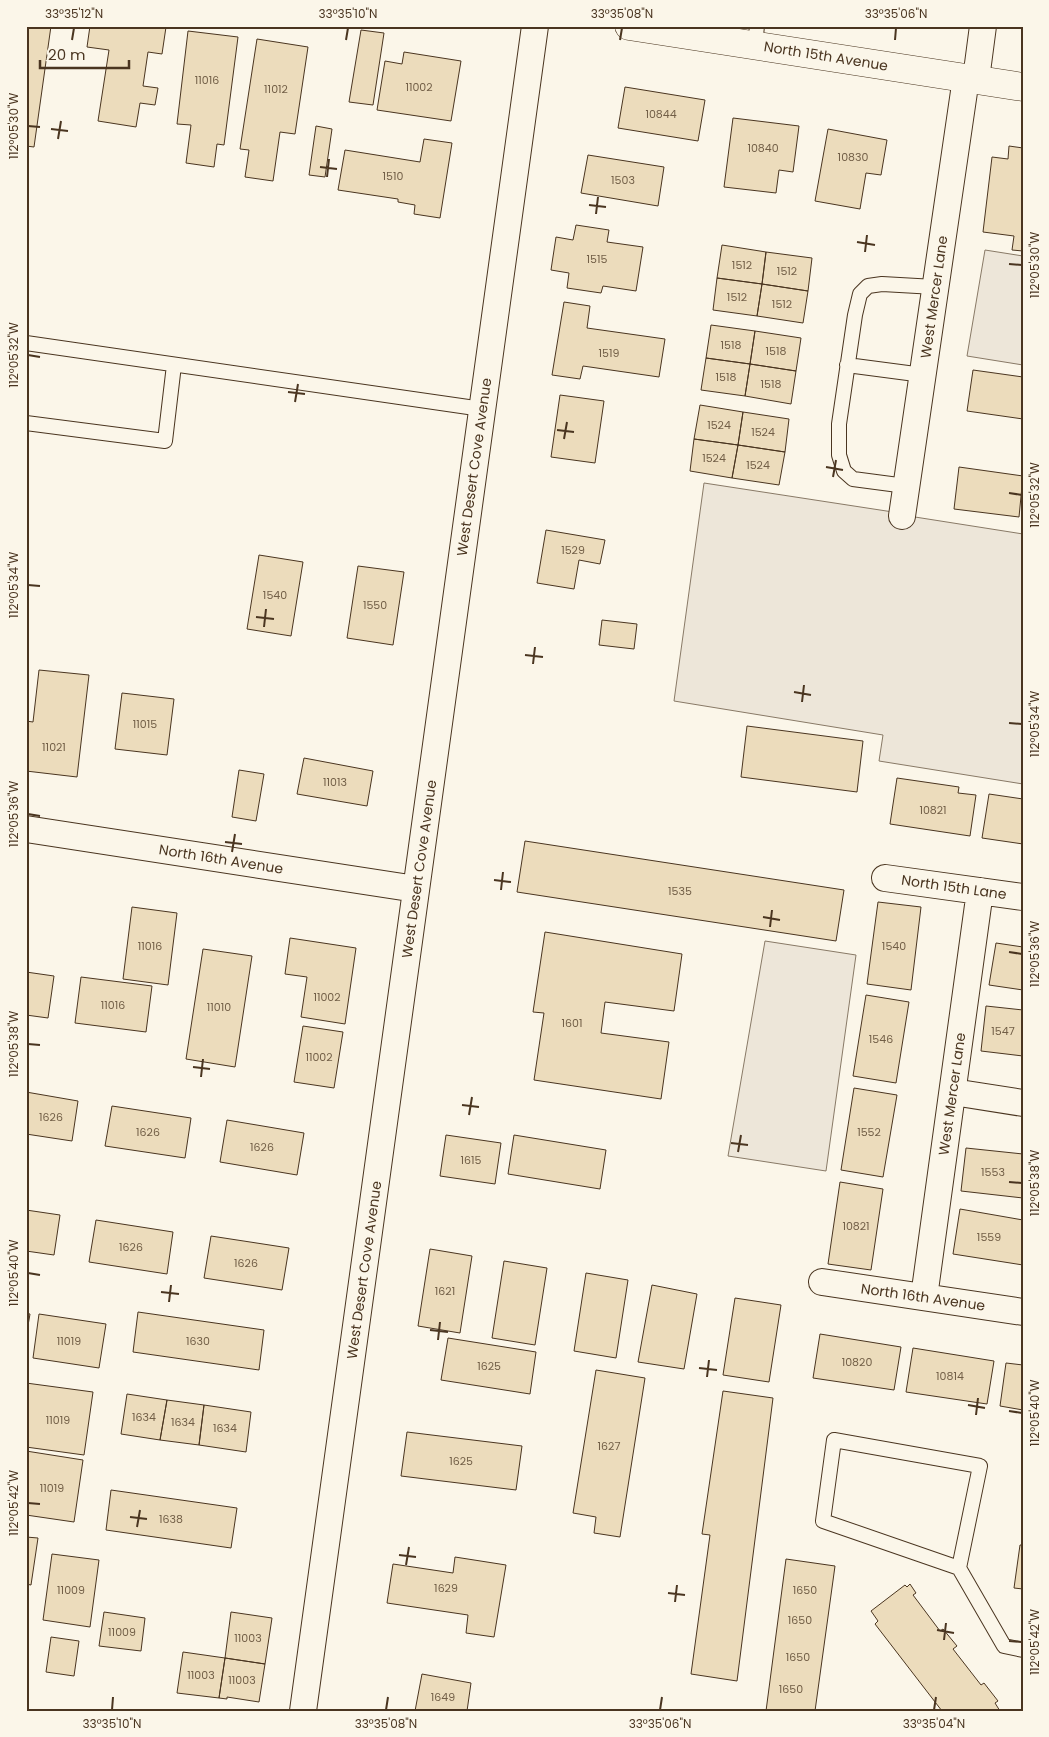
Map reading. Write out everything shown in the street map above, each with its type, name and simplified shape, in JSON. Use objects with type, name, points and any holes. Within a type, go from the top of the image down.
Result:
[{"type":"street","name":"West Desert Cove Avenue","points":[[303,1711],[535,26]]},
{"type":"street","name":"North 15th Avenue","points":[[628,26],[756,36],[971,79],[1023,87]]},
{"type":"street","name":"West Mercer Lane","points":[[902,516],[935,287],[971,79],[983,26]]},
{"type":"street","name":"North 16th Avenue","points":[[26,829],[416,889]]},
{"type":"street","name":"North 15th Lane","points":[[884,878],[1023,897]]},
{"type":"street","name":"West Mercer Lane","points":[[924,1297],[980,891]]},
{"type":"street","points":[[953,1092],[1023,1103]]},
{"type":"street","name":"North 16th Avenue","points":[[822,1282],[1023,1312]]},
{"type":"lane","points":[[906,486],[853,479],[844,471],[839,456],[839,424],[854,315],[860,294],[868,286],[882,284],[935,287]]},
{"type":"lane","points":[[26,344],[482,409]]},
{"type":"lane","points":[[26,423],[165,440],[174,364]]},
{"type":"lane","points":[[848,365],[923,375]]},
{"type":"lane","points":[[959,1568],[980,1466],[834,1440],[823,1521],[959,1568],[1004,1646],[1023,1650]]},
{"type":"shaded area","points":[[985,250],[1023,256],[1023,365],[967,356]]},
{"type":"shaded area","points":[[704,483],[1023,534],[1023,784],[879,761],[883,735],[674,701]]},
{"type":"shaded area","points":[[765,941],[856,955],[826,1171],[728,1156]]},
{"type":"building","points":[[26,26],[51,26],[34,147],[26,146]]},
{"type":"building","points":[[90,26],[166,27],[162,54],[148,52],[143,86],[158,88],[155,105],[140,103],[136,127],[98,121],[109,50],[87,47]]},
{"type":"building","points":[[361,30],[384,33],[373,105],[349,102]]},
{"type":"building","points":[[188,31],[238,37],[224,145],[217,144],[214,167],[186,163],[191,125],[177,124]]},
{"type":"building","points":[[257,39],[308,47],[295,134],[280,132],[273,181],[245,177],[249,150],[240,149]]},
{"type":"building","points":[[404,52],[461,61],[451,121],[377,110],[385,61],[402,64]]},
{"type":"building","points":[[625,87],[705,100],[698,141],[618,128]]},
{"type":"building","points":[[733,118],[799,126],[793,172],[779,170],[776,193],[724,187]]},
{"type":"building","points":[[316,126],[332,129],[325,177],[309,175]]},
{"type":"building","points":[[828,129],[887,140],[881,175],[866,173],[860,209],[815,201]]},
{"type":"building","points":[[424,139],[452,143],[440,218],[414,214],[415,205],[398,202],[398,199],[338,190],[345,150],[420,162]]},
{"type":"building","points":[[1009,146],[1023,148],[1023,251],[1012,250],[1014,236],[983,232],[992,157],[1008,159]]},
{"type":"building","points":[[588,155],[664,167],[658,206],[581,193]]},
{"type":"building","points":[[576,225],[609,230],[607,242],[643,247],[636,291],[603,286],[601,293],[567,288],[569,273],[551,270],[556,237],[573,240]]},
{"type":"building","points":[[722,245],[766,252],[762,284],[717,278]]},
{"type":"building","points":[[766,252],[812,258],[808,291],[762,284]]},
{"type":"building","points":[[717,278],[762,284],[757,316],[713,310]]},
{"type":"building","points":[[762,284],[808,291],[803,323],[757,316]]},
{"type":"building","points":[[564,302],[590,306],[587,328],[665,339],[659,377],[583,366],[580,379],[552,375]]},
{"type":"building","points":[[711,325],[755,331],[750,364],[706,358]]},
{"type":"building","points":[[755,331],[801,338],[796,371],[750,364]]},
{"type":"building","points":[[706,358],[750,364],[745,396],[701,390]]},
{"type":"building","points":[[750,364],[796,371],[791,404],[745,396]]},
{"type":"building","points":[[973,370],[1023,377],[1023,419],[967,411]]},
{"type":"building","points":[[560,395],[604,401],[595,463],[551,457]]},
{"type":"building","points":[[700,405],[743,412],[738,445],[694,439]]},
{"type":"building","points":[[743,412],[789,419],[785,452],[738,445]]},
{"type":"building","points":[[694,439],[738,445],[732,478],[690,471]]},
{"type":"building","points":[[738,445],[785,452],[779,485],[732,478]]},
{"type":"building","points":[[959,467],[1023,476],[1019,517],[954,509]]},
{"type":"building","points":[[546,530],[605,540],[600,564],[579,560],[574,589],[537,583]]},
{"type":"building","points":[[259,555],[303,562],[291,636],[247,629]]},
{"type":"building","points":[[358,566],[404,572],[393,645],[347,638]]},
{"type":"building","points":[[602,620],[637,624],[634,649],[599,645]]},
{"type":"building","points":[[39,670],[89,675],[77,777],[26,771],[26,721],[33,722]]},
{"type":"building","points":[[122,693],[174,699],[167,755],[115,749]]},
{"type":"building","points":[[747,726],[863,741],[857,792],[741,777]]},
{"type":"building","points":[[304,758],[373,771],[367,806],[297,794]]},
{"type":"building","points":[[239,770],[264,774],[256,821],[232,817]]},
{"type":"building","points":[[897,778],[959,787],[958,793],[976,795],[970,836],[890,824]]},
{"type":"building","points":[[989,794],[1023,799],[1023,844],[982,838]]},
{"type":"building","points":[[525,841],[844,890],[836,941],[517,892]]},
{"type":"building","points":[[878,902],[921,907],[911,990],[867,984]]},
{"type":"building","points":[[132,907],[177,913],[168,985],[123,979]]},
{"type":"building","points":[[545,932],[682,954],[674,1011],[605,1002],[601,1033],[669,1042],[661,1099],[534,1080],[544,1013],[533,1012]]},
{"type":"building","points":[[290,938],[356,948],[345,1024],[301,1017],[307,977],[285,974]]},
{"type":"building","points":[[996,943],[1023,947],[1023,990],[989,985]]},
{"type":"building","points":[[203,949],[252,956],[235,1067],[186,1059]]},
{"type":"building","points":[[26,972],[54,976],[48,1018],[26,1015]]},
{"type":"building","points":[[81,977],[152,986],[146,1032],[75,1023]]},
{"type":"building","points":[[866,995],[909,1002],[896,1083],[853,1076]]},
{"type":"building","points":[[986,1006],[1023,1010],[1023,1056],[981,1051]]},
{"type":"building","points":[[303,1026],[343,1032],[334,1088],[294,1082]]},
{"type":"building","points":[[854,1088],[897,1095],[883,1177],[841,1170]]},
{"type":"building","points":[[26,1092],[78,1101],[72,1141],[26,1134]]},
{"type":"building","points":[[112,1106],[191,1118],[185,1158],[105,1146]]},
{"type":"building","points":[[227,1120],[304,1133],[297,1175],[220,1162]]},
{"type":"building","points":[[446,1135],[501,1143],[495,1184],[440,1176]]},
{"type":"building","points":[[514,1135],[606,1150],[600,1189],[508,1174]]},
{"type":"building","points":[[966,1148],[1023,1154],[1023,1198],[961,1191]]},
{"type":"building","points":[[840,1182],[883,1189],[871,1270],[828,1264]]},
{"type":"building","points":[[960,1209],[1023,1220],[1023,1265],[953,1254]]},
{"type":"building","points":[[26,1210],[60,1215],[54,1255],[26,1251]]},
{"type":"building","points":[[96,1220],[173,1232],[167,1274],[89,1262]]},
{"type":"building","points":[[211,1236],[289,1248],[282,1290],[204,1278]]},
{"type":"building","points":[[430,1249],[472,1256],[460,1333],[418,1326]]},
{"type":"building","points":[[504,1261],[547,1268],[535,1345],[492,1338]]},
{"type":"building","points":[[586,1273],[628,1280],[616,1358],[574,1351]]},
{"type":"building","points":[[652,1285],[697,1294],[684,1369],[638,1362]]},
{"type":"building","points":[[735,1298],[781,1305],[769,1382],[723,1375]]},
{"type":"building","points":[[138,1312],[264,1330],[259,1370],[133,1352]]},
{"type":"building","points":[[26,1313],[30,1314],[26,1337]]},
{"type":"building","points":[[39,1314],[106,1324],[99,1368],[33,1358]]},
{"type":"building","points":[[820,1334],[901,1347],[894,1390],[813,1378]]},
{"type":"building","points":[[448,1338],[536,1352],[530,1394],[441,1380]]},
{"type":"building","points":[[913,1348],[994,1361],[987,1404],[906,1392]]},
{"type":"building","points":[[1006,1363],[1023,1365],[1023,1410],[1000,1406]]},
{"type":"building","points":[[596,1370],[645,1378],[620,1537],[594,1533],[596,1517],[573,1513]]},
{"type":"building","points":[[26,1383],[93,1392],[84,1455],[26,1447]]},
{"type":"building","points":[[723,1391],[773,1398],[737,1681],[691,1674],[710,1535],[702,1534]]},
{"type":"building","points":[[127,1394],[167,1400],[160,1440],[121,1434]]},
{"type":"building","points":[[167,1400],[204,1405],[199,1445],[160,1440]]},
{"type":"building","points":[[204,1405],[251,1412],[246,1452],[199,1445]]},
{"type":"building","points":[[407,1432],[522,1446],[516,1490],[401,1476]]},
{"type":"building","points":[[26,1451],[83,1460],[74,1522],[26,1515]]},
{"type":"building","points":[[111,1490],[237,1508],[231,1548],[106,1530]]},
{"type":"building","points":[[26,1537],[38,1538],[31,1585],[26,1584]]},
{"type":"building","points":[[1020,1545],[1023,1545],[1023,1589],[1014,1588]]},
{"type":"building","points":[[52,1554],[99,1560],[90,1627],[43,1620]]},
{"type":"building","points":[[455,1557],[506,1565],[494,1637],[466,1633],[468,1615],[387,1603],[393,1564],[453,1573]]},
{"type":"building","points":[[786,1559],[835,1566],[815,1711],[766,1711]]},
{"type":"building","points":[[910,1584],[916,1593],[913,1595],[940,1631],[943,1629],[957,1646],[953,1649],[981,1685],[984,1683],[998,1701],[995,1703],[1000,1711],[942,1711],[875,1624],[878,1621],[871,1611],[905,1585],[907,1587]]},
{"type":"building","points":[[104,1612],[145,1618],[141,1651],[99,1646]]},
{"type":"building","points":[[231,1612],[272,1618],[265,1664],[225,1658]]},
{"type":"building","points":[[51,1637],[79,1641],[74,1676],[46,1672]]},
{"type":"building","points":[[183,1652],[225,1658],[219,1698],[177,1693]]},
{"type":"building","points":[[225,1658],[265,1664],[259,1702],[227,1697],[227,1699],[219,1698]]},
{"type":"building","points":[[422,1674],[471,1683],[467,1711],[415,1711]]}]
